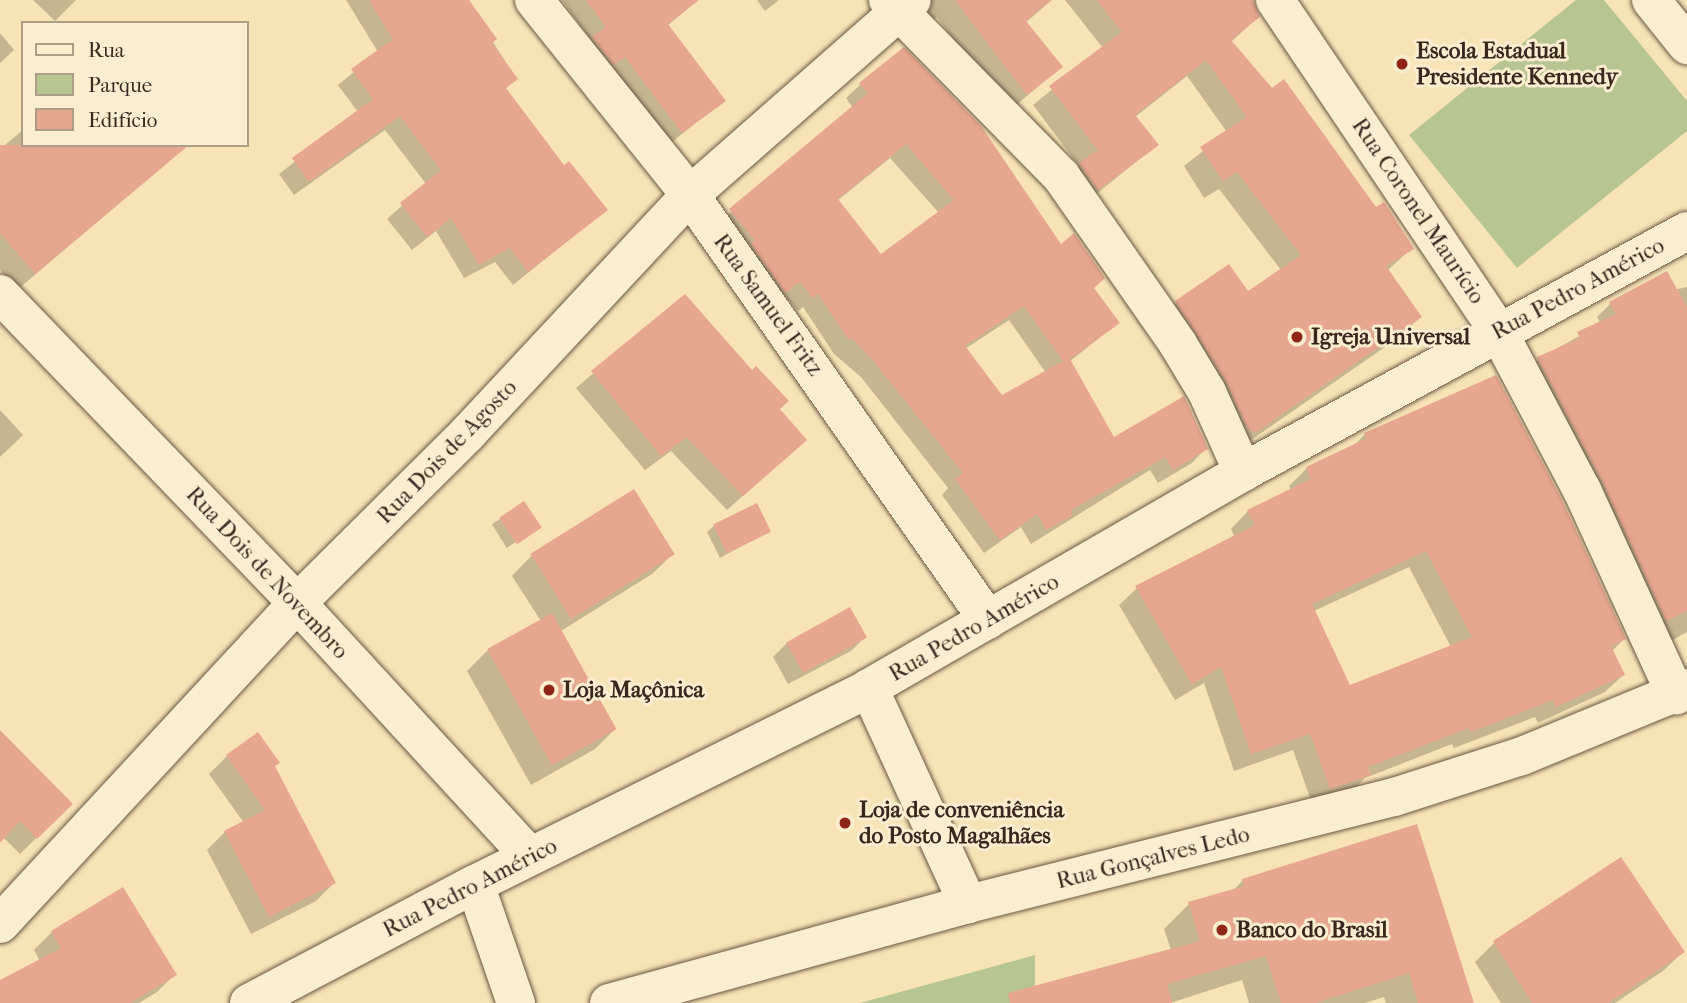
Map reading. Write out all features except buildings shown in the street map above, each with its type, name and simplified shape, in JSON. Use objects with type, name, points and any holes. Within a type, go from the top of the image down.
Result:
[{"type":"street","name":"Rua Samuel Fritz","points":[[534,0],[690,195],[989,620]]},
{"type":"street","name":"Rua Coronel Maurício","points":[[1275,0],[1497,331],[1582,490],[1683,701]]},
{"type":"street","points":[[1651,0],[1687,45]]},
{"type":"street","name":"Rua Dois de Agosto","points":[[0,924],[297,603],[468,433],[690,195],[900,4]]},
{"type":"street","points":[[900,4],[1061,176],[1118,251],[1207,392],[1243,472]]},
{"type":"street","name":"Rua Pedro Américo","points":[[249,1003],[530,856],[869,688],[1243,472],[1497,331],[1687,231]]},
{"type":"street","name":"Rua Dois de Novembro","points":[[0,294],[297,603],[530,856]]},
{"type":"street","points":[[869,688],[968,904]]},
{"type":"street","name":"Rua Gonçalves Ledo","points":[[609,1003],[968,904],[1394,797],[1683,701]]},
{"type":"street","points":[[475,884],[516,1003]]},
{"type":"green space","points":[[1576,0],[1604,0],[1687,101],[1687,131],[1517,268],[1409,135]]},
{"type":"green space","points":[[1035,955],[1035,1003],[860,1003]]},
{"type":"place","name":"Escola Estadual Presidente Kennedy","points":[[1402,64]]},
{"type":"place","name":"Igreja Universal","points":[[1297,337]]},
{"type":"place","name":"Loja Maçônica","points":[[549,690]]},
{"type":"place","name":"Loja de conveniência do Posto Magalhães","points":[[845,823]]},
{"type":"place","name":"Banco do Brasil","points":[[1222,930]]}]
